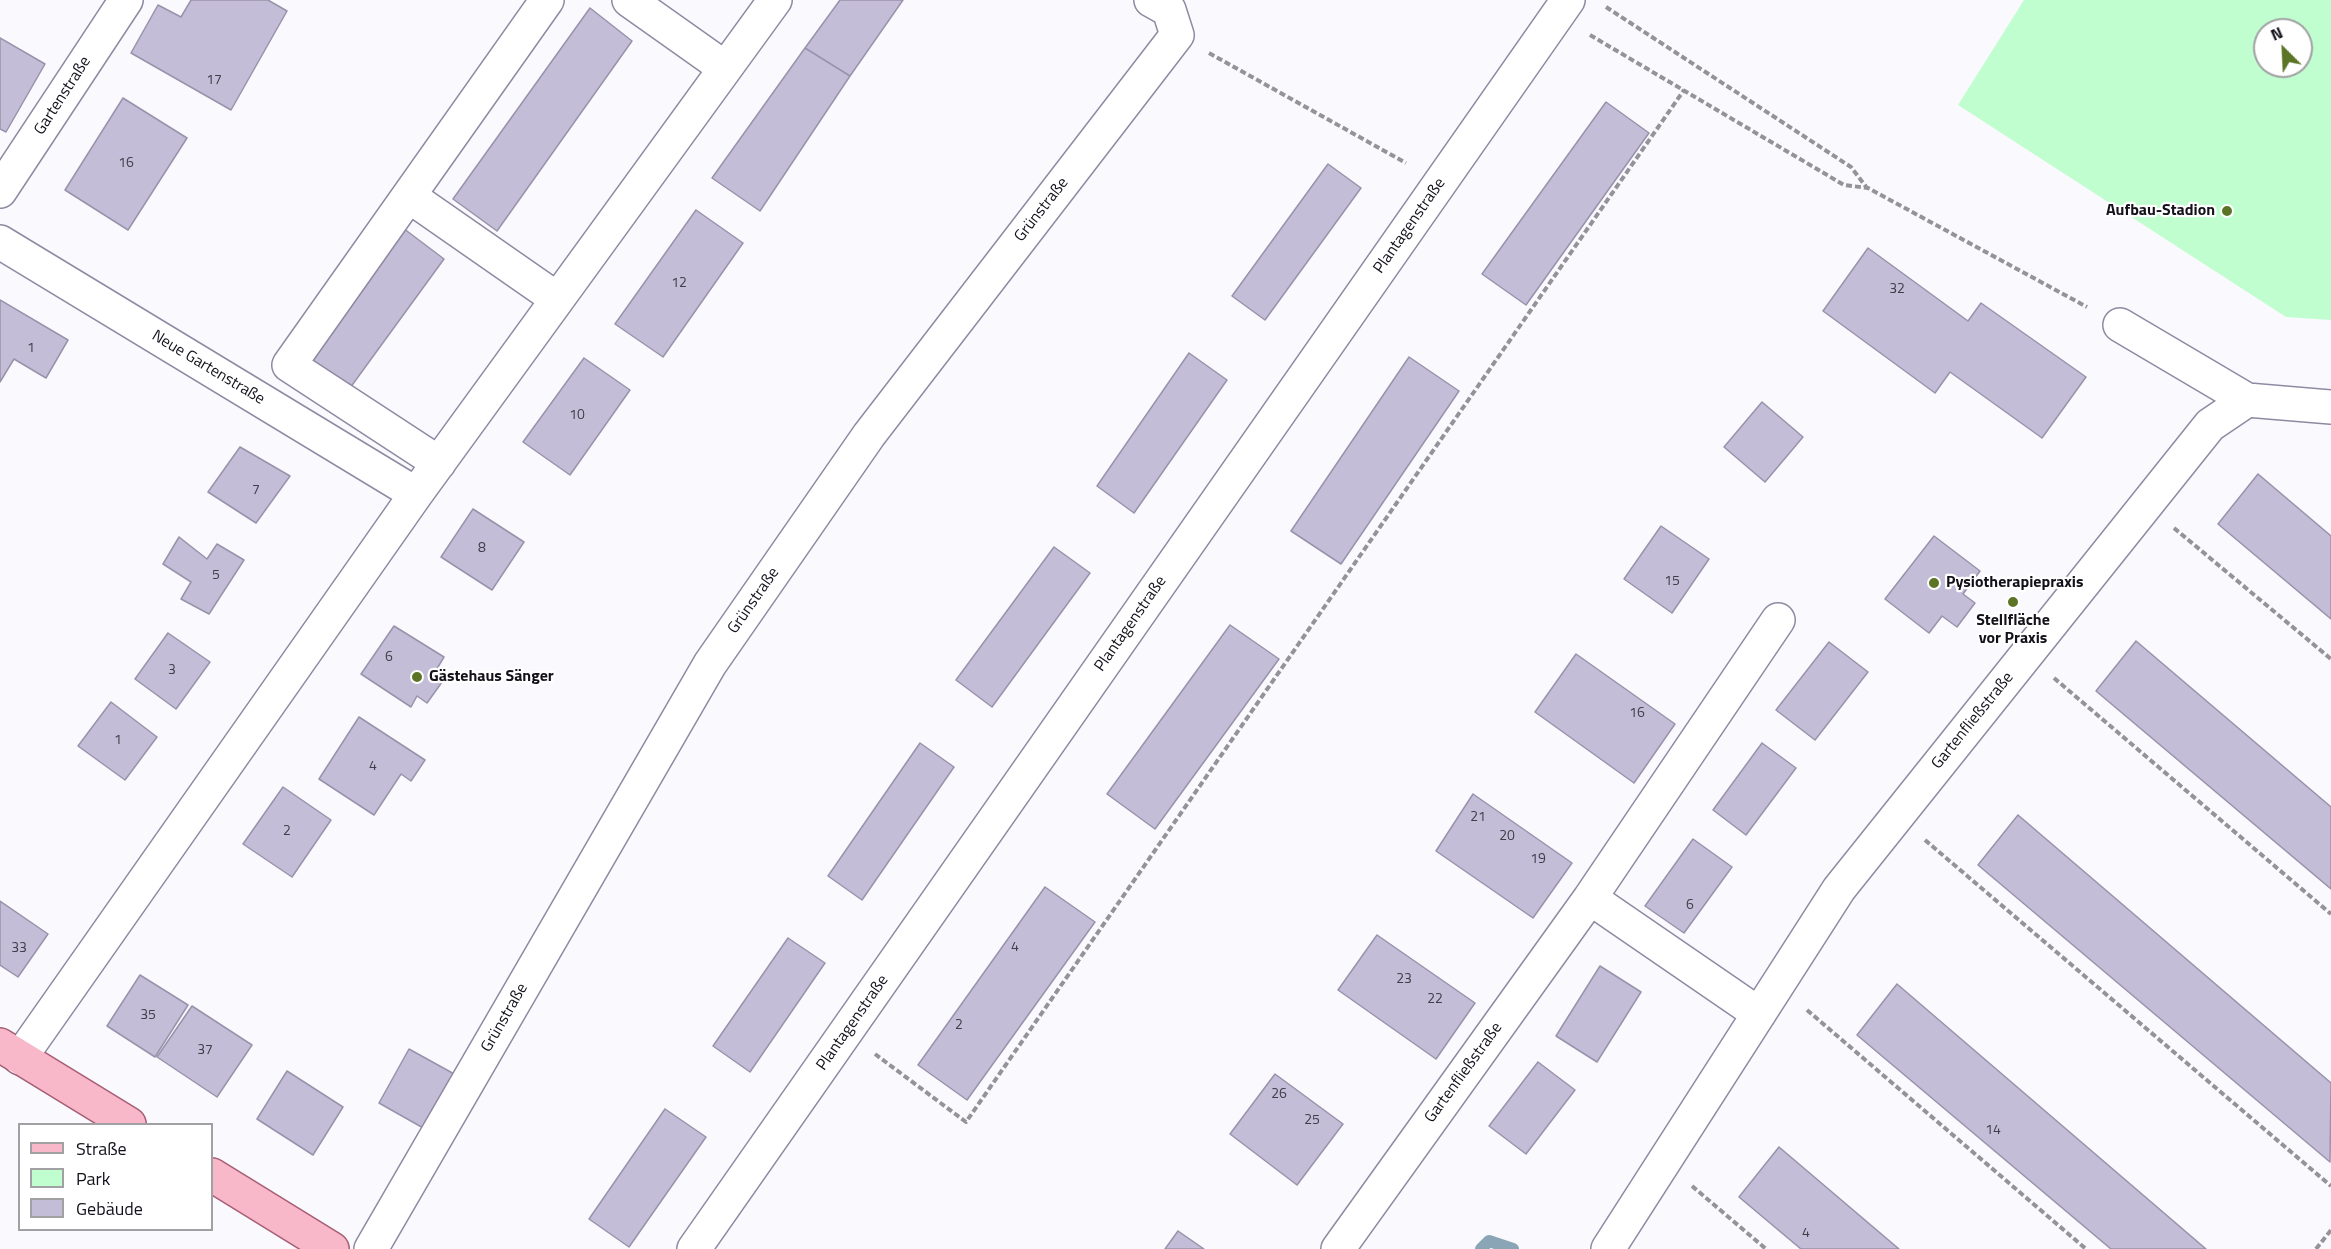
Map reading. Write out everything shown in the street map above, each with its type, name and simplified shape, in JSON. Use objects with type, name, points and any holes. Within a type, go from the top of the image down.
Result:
[{"type":"main road","points":[[10,1051],[126,1123]]},
{"type":"main road","points":[[213,1176],[332,1249]]},
{"type":"street","name":"Gartenstraße","points":[[0,191],[126,0]]},
{"type":"street","points":[[439,463],[289,365],[547,0]]},
{"type":"street","points":[[629,0],[725,68]]},
{"type":"street","points":[[10,1051],[775,0]]},
{"type":"street","points":[[1151,0],[1169,10],[1177,35]]},
{"type":"street","name":"Plantagenstraße","points":[[694,1249],[1565,4]]},
{"type":"street","name":"Grünstraße","points":[[371,1249],[710,664],[869,435],[1177,35]]},
{"type":"street","points":[[409,195],[557,299]]},
{"type":"street","name":"Neue Gartenstraße","points":[[0,242],[416,494]]},
{"type":"street","points":[[2120,325],[2247,400],[2331,407]]},
{"type":"street","name":"Gartenfließstraße","points":[[1608,1249],[1779,986],[1839,889],[2210,425],[2247,400]]},
{"type":"street","name":"Gartenfließstraße","points":[[1338,1249],[1590,897],[1778,620]]},
{"type":"street","points":[[1590,897],[1759,1014]]},
{"type":"path","points":[[1565,4],[1683,90],[1844,185],[1868,188]]},
{"type":"path","points":[[1605,6],[1851,168],[1868,188],[2120,325]]},
{"type":"path","points":[[1177,35],[1440,183]]},
{"type":"path","points":[[846,1032],[966,1122],[1683,90]]},
{"type":"path","points":[[2145,505],[2331,659]]},
{"type":"path","points":[[2026,654],[2331,914]]},
{"type":"path","points":[[1897,816],[2331,1186]]},
{"type":"path","points":[[1779,986],[2086,1249]]},
{"type":"path","points":[[1664,1162],[1766,1249]]},
{"type":"path","points":[[2316,1249],[2331,1230]]},
{"type":"green space","name":"Aufbau-Stadion","points":[[2024,0],[2331,0],[2331,320],[2286,317],[1958,105]]},
{"type":"building","points":[[191,0],[268,0],[287,11],[231,110],[131,53],[158,5],[181,17]]},
{"type":"building","points":[[840,0],[903,0],[850,76],[805,48]]},
{"type":"building","points":[[590,8],[632,41],[497,231],[453,199]]},
{"type":"building","points":[[0,38],[45,64],[6,132],[0,129]]},
{"type":"building","points":[[805,48],[850,76],[760,211],[712,178]]},
{"type":"building","points":[[123,98],[187,138],[128,230],[65,190]]},
{"type":"building","points":[[1606,102],[1649,133],[1526,305],[1482,274]]},
{"type":"building","points":[[1328,164],[1361,188],[1265,320],[1232,296]]},
{"type":"building","points":[[696,210],[743,243],[663,357],[615,324]]},
{"type":"building","points":[[403,228],[444,259],[350,388],[311,360]]},
{"type":"building","points":[[1868,248],[1968,321],[1981,303],[2086,377],[2042,438],[1950,372],[1935,393],[1823,311]]},
{"type":"building","points":[[0,300],[68,340],[46,378],[14,359],[0,382]]},
{"type":"building","points":[[1189,353],[1227,380],[1134,513],[1097,486]]},
{"type":"building","points":[[1409,357],[1459,391],[1341,564],[1291,531]]},
{"type":"building","points":[[584,358],[630,390],[570,475],[523,442]]},
{"type":"building","points":[[1762,402],[1803,437],[1765,482],[1724,447]]},
{"type":"building","points":[[240,447],[290,476],[256,523],[208,492]]},
{"type":"building","points":[[2258,474],[2331,536],[2331,619],[2218,524]]},
{"type":"building","points":[[473,509],[524,542],[492,590],[441,557]]},
{"type":"building","points":[[1661,526],[1709,559],[1672,613],[1624,579]]},
{"type":"building","name":"Pysiotherapiepraxis","points":[[1934,536],[1980,571],[1963,594],[1975,603],[1957,627],[1942,616],[1929,633],[1885,599]]},
{"type":"building","points":[[179,537],[207,559],[217,544],[244,560],[209,614],[181,599],[191,582],[163,564]]},
{"type":"building","points":[[1054,547],[1090,573],[992,707],[956,680]]},
{"type":"building","points":[[1230,625],[1279,659],[1155,829],[1107,794]]},
{"type":"building","points":[[394,626],[444,657],[435,672],[445,678],[427,703],[417,696],[411,707],[361,674]]},
{"type":"building","points":[[168,633],[210,662],[176,709],[135,679]]},
{"type":"building","points":[[2136,641],[2331,807],[2331,889],[2096,691]]},
{"type":"building","points":[[1829,642],[1868,672],[1815,740],[1776,710]]},
{"type":"building","points":[[1576,654],[1675,724],[1634,783],[1535,712]]},
{"type":"building","points":[[111,702],[157,737],[125,780],[78,746]]},
{"type":"building","points":[[359,717],[425,760],[411,781],[401,774],[374,815],[319,779]]},
{"type":"building","points":[[920,743],[954,767],[862,900],[828,876]]},
{"type":"building","points":[[1762,743],[1796,768],[1746,835],[1713,810]]},
{"type":"building","points":[[283,787],[331,820],[292,877],[243,844]]},
{"type":"building","points":[[1473,794],[1572,863],[1533,918],[1436,851]]},
{"type":"building","points":[[2018,815],[2331,1083],[2330,1162],[1978,865]]},
{"type":"building","points":[[1693,839],[1732,867],[1684,933],[1645,906]]},
{"type":"building","points":[[1045,887],[1095,922],[967,1100],[918,1065]]},
{"type":"building","points":[[0,901],[48,934],[18,977],[0,965]]},
{"type":"building","points":[[1377,935],[1475,1003],[1436,1059],[1338,990]]},
{"type":"building","points":[[788,938],[825,963],[750,1072],[713,1046]]},
{"type":"building","points":[[1600,966],[1641,992],[1597,1062],[1556,1036]]},
{"type":"building","points":[[140,975],[188,1005],[155,1057],[107,1026]]},
{"type":"building","points":[[1897,984],[2206,1249],[2111,1249],[1857,1035]]},
{"type":"building","points":[[192,1006],[252,1045],[217,1097],[157,1057]]},
{"type":"building","points":[[409,1049],[456,1075],[425,1129],[379,1103]]},
{"type":"building","points":[[1538,1062],[1575,1090],[1526,1154],[1489,1126]]},
{"type":"building","points":[[287,1071],[343,1107],[313,1155],[257,1119]]},
{"type":"building","points":[[1275,1074],[1343,1124],[1297,1185],[1230,1134]]},
{"type":"building","points":[[665,1109],[706,1137],[629,1247],[589,1219]]},
{"type":"building","points":[[1779,1147],[1899,1249],[1801,1249],[1739,1197]]},
{"type":"building","points":[[1178,1231],[1204,1249],[1165,1249]]},
{"type":"waterway","points":[[1481,1249],[1489,1241],[1513,1249]]},
{"type":"place","name":"Aufbau-Stadion","points":[[2227,211]]},
{"type":"place","name":"Pysiotherapiepraxis","points":[[1934,583]]},
{"type":"place","name":"Stellfläche vor Praxis","points":[[2013,602]]},
{"type":"place","name":"Gästehaus Sänger","points":[[417,677]]}]
